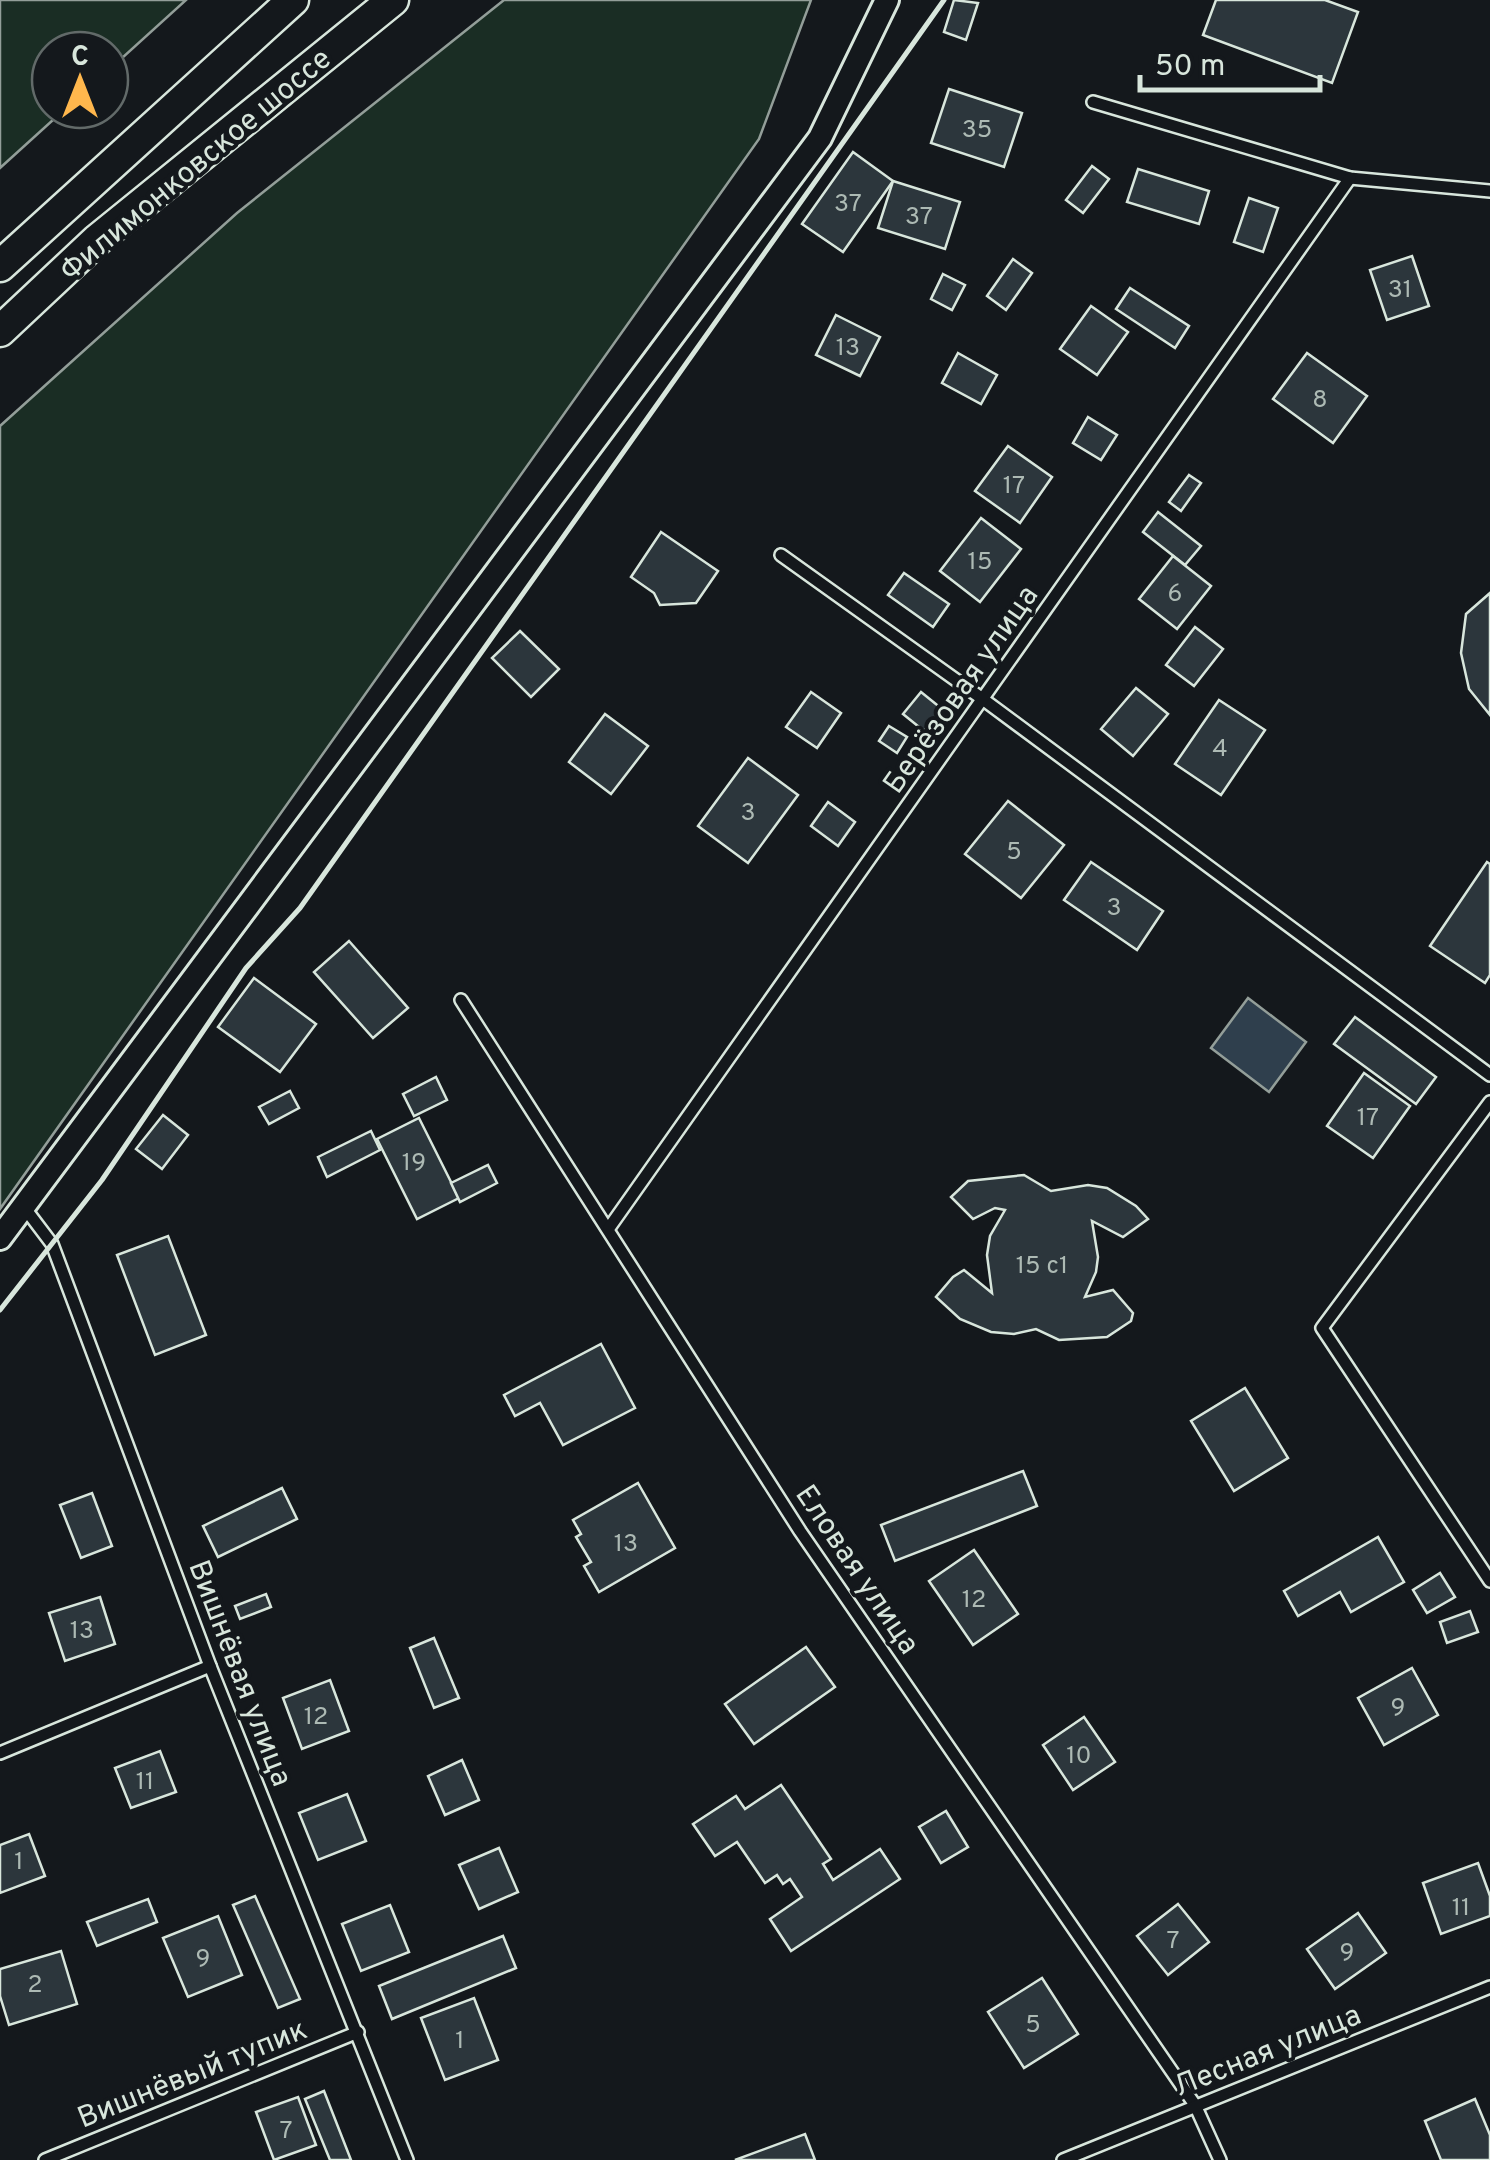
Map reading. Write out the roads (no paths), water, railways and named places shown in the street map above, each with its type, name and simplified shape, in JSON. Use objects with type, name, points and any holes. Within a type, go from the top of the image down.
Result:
[{"type":"main road","name":"Филимонковское шоссе","points":[[0,266],[294,0]]},
{"type":"main road","name":"Филимонковское шоссе","points":[[0,330],[98,240],[392,0]]},
{"type":"street","points":[[0,1238],[820,138],[887,0]]},
{"type":"lane","points":[[1093,102],[1350,178],[1490,190]]},
{"type":"lane","name":"Берёзовая улица","points":[[610,1228],[1350,178]]},
{"type":"lane","points":[[781,555],[984,700],[1490,1075]]},
{"type":"lane","name":"Еловая улица","points":[[461,1000],[800,1531],[1195,2106],[1220,2160]]},
{"type":"lane","points":[[1490,1102],[1322,1328],[1490,1582]]},
{"type":"lane","name":"Вишнёвая улица","points":[[24,1207],[52,1244],[210,1666],[407,2160]]},
{"type":"lane","points":[[0,1752],[210,1666]]},
{"type":"lane","name":"Лесная улица","points":[[1064,2160],[1490,1987]]},
{"type":"lane","name":"Вишнёвый тупик","points":[[45,2160],[358,2032]]},
{"type":"water","points":[[1248,998],[1306,1042],[1269,1092],[1211,1048]]}]
